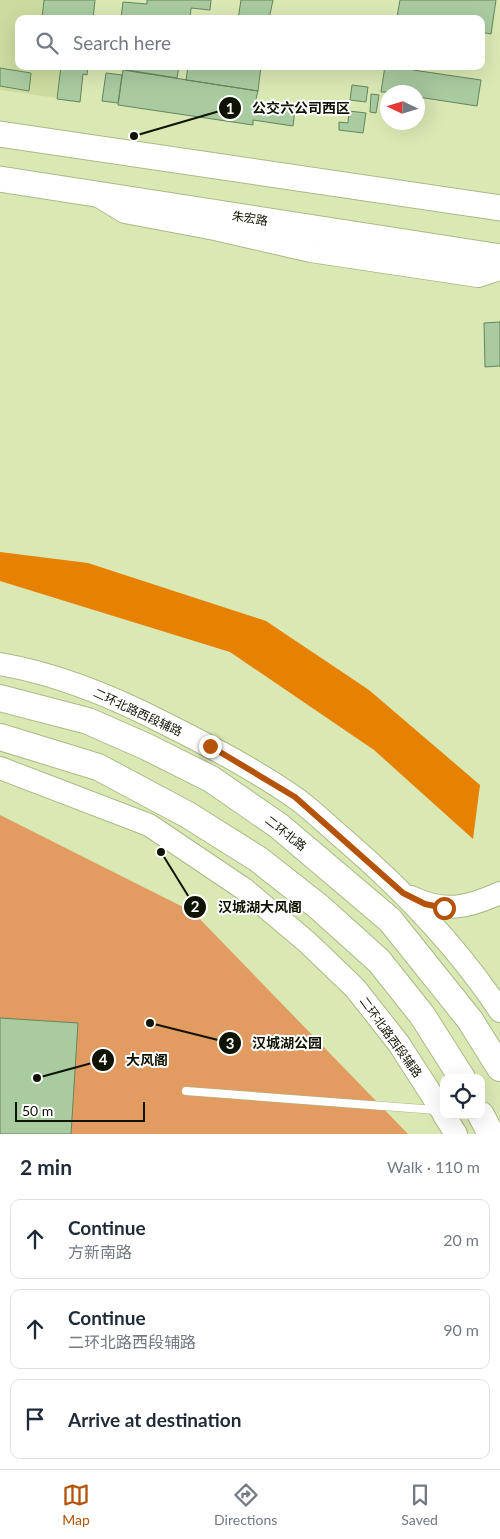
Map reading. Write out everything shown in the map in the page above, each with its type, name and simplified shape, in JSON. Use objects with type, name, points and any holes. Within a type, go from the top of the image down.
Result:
[{"type":"highway","name":"二环北路","points":[[0,698],[88,721],[146,747],[210,779],[279,826],[390,920],[470,1020],[500,1068]]},
{"type":"highway","points":[[0,737],[98,767],[188,815],[258,858],[319,907],[379,961],[422,1015],[459,1074]]},
{"type":"highway","points":[[483,1119],[491,1134]]},
{"type":"main road","points":[[0,134],[500,208]]},
{"type":"main road","name":"朱宏路","points":[[0,179],[500,257]]},
{"type":"main road","points":[[94,194],[125,212],[215,229],[311,251],[478,276],[500,269]]},
{"type":"main road","name":"二环北路西段辅路","points":[[0,664],[69,681],[124,703],[210,746],[295,797],[426,915],[477,977],[500,1011]]},
{"type":"main road","name":"二环北路西段辅路","points":[[0,768],[149,825],[244,889],[308,942],[356,988],[399,1044],[440,1108]]},
{"type":"main road","points":[[403,893],[425,904],[444,908],[465,906],[500,892]]},
{"type":"main road","name":"二环北路西段辅路","points":[[447,1119],[456,1134]]},
{"type":"lane","points":[[186,1091],[440,1113]]},
{"type":"shaded area","points":[[0,0],[65,0],[64,15],[15,15],[15,70],[60,70],[57,98],[0,90]]},
{"type":"shaded area","points":[[0,552],[88,563],[266,621],[369,690],[480,785],[473,839],[374,750],[230,652],[0,581]]},
{"type":"shaded area","points":[[0,815],[193,912],[408,1134],[0,1134]]},
{"type":"building","points":[[44,0],[95,0],[93,15],[42,15]]},
{"type":"building","points":[[147,0],[211,0],[210,10],[191,8],[190,15],[121,15],[123,2],[147,4]]},
{"type":"building","points":[[241,0],[273,0],[270,15],[239,15]]},
{"type":"building","points":[[400,0],[496,0],[491,34],[485,33],[485,15],[397,15]]},
{"type":"building","points":[[0,68],[31,73],[29,91],[0,86]]},
{"type":"building","points":[[61,70],[88,70],[87,75],[83,74],[80,102],[57,99]]},
{"type":"building","points":[[123,70],[258,91],[255,103],[295,109],[293,126],[253,120],[253,125],[118,105]]},
{"type":"building","points":[[127,70],[178,70],[177,78]]},
{"type":"building","points":[[187,70],[261,70],[258,91],[186,80]]},
{"type":"building","points":[[384,70],[413,70],[481,80],[477,106],[425,98],[425,85],[382,85]]},
{"type":"building","points":[[106,73],[122,75],[118,103],[102,101]]},
{"type":"building","points":[[352,85],[368,87],[366,102],[350,100]]},
{"type":"building","points":[[371,94],[379,95],[376,113],[370,112]]},
{"type":"building","points":[[349,111],[366,113],[363,133],[339,130],[339,122],[348,123]]},
{"type":"building","points":[[500,322],[500,366],[485,367],[484,323]]},
{"type":"building","points":[[0,1018],[78,1023],[71,1134],[0,1134]]},
{"type":"place","name":"公交六公司西区","points":[[134,136]]},
{"type":"place","name":"汉城湖大风阁","points":[[161,852]]},
{"type":"place","name":"汉城湖公园","points":[[150,1023]]},
{"type":"place","name":"大风阁","points":[[37,1078]]},
{"type":"route","points":[[210,746],[295,797],[403,893],[425,904],[444,908]]}]
